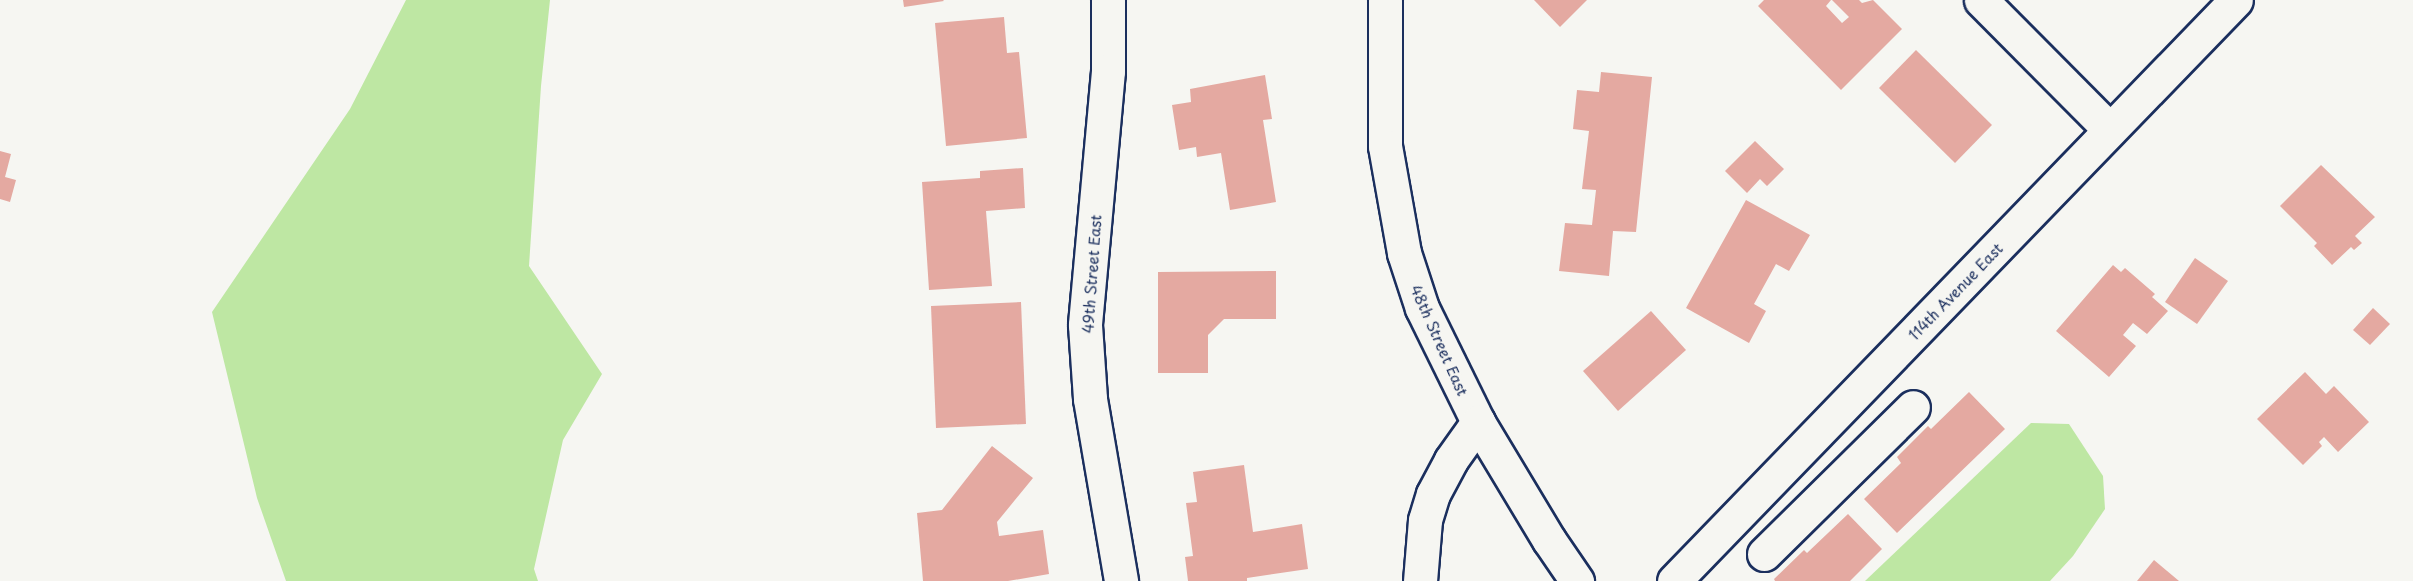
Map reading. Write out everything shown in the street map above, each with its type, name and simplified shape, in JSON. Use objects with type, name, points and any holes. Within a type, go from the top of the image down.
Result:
[{"type":"street","name":"49th Street East","points":[[1108,0],[1108,71],[1085,325],[1090,399],[1121,581]]},
{"type":"street","name":"48th Street East","points":[[1385,0],[1385,146],[1399,232],[1422,308],[1478,422],[1549,540],[1577,581]]},
{"type":"street","points":[[1981,0],[2109,129]]},
{"type":"street","name":"114th Avenue East","points":[[1674,581],[2236,0]]},
{"type":"street","points":[[1764,554],[1913,407]]},
{"type":"street","points":[[1429,574],[1425,520],[1433,494],[1450,460],[1478,422]]},
{"type":"street","points":[[1799,453],[1833,486]]},
{"type":"green space","points":[[406,0],[550,0],[541,86],[529,266],[602,374],[563,440],[534,569],[538,581],[286,581],[257,498],[212,312],[350,109]]},
{"type":"green space","points":[[2031,423],[2069,424],[2103,476],[2105,509],[2073,556],[2050,581],[1865,581]]},
{"type":"building","points":[[903,0],[943,0],[944,1],[904,7]]},
{"type":"building","points":[[1534,0],[1587,0],[1560,27]]},
{"type":"building","points":[[1764,0],[1831,0],[1826,6],[1842,23],[1849,17],[1832,0],[1859,0],[1862,3],[1873,0],[1902,29],[1841,90],[1758,6]]},
{"type":"building","points":[[1004,17],[1007,53],[1019,52],[1027,138],[946,146],[935,23]]},
{"type":"building","points":[[1916,50],[1992,125],[1955,163],[1879,88]]},
{"type":"building","points":[[1601,72],[1652,77],[1636,232],[1613,231],[1609,276],[1559,271],[1565,223],[1592,225],[1596,190],[1582,189],[1589,131],[1573,129],[1577,90],[1599,92]]},
{"type":"building","points":[[1265,75],[1272,119],[1263,120],[1276,202],[1230,210],[1221,153],[1197,157],[1196,147],[1179,150],[1172,105],[1191,102],[1190,89]]},
{"type":"building","points":[[1755,141],[1784,169],[1767,186],[1760,179],[1747,193],[1725,171]]},
{"type":"building","points":[[0,151],[11,154],[5,177],[16,180],[10,202],[0,199]]},
{"type":"building","points":[[2321,165],[2375,217],[2355,236],[2362,243],[2354,250],[2351,247],[2332,265],[2314,246],[2317,243],[2280,206]]},
{"type":"building","points":[[1023,168],[1025,208],[986,211],[992,286],[929,290],[922,182],[980,178],[980,171]]},
{"type":"building","points":[[1746,200],[1810,235],[1789,271],[1776,264],[1754,304],[1766,311],[1749,343],[1686,308]]},
{"type":"building","points":[[2195,258],[2228,281],[2197,324],[2165,302]]},
{"type":"building","points":[[2113,265],[2121,272],[2125,268],[2155,294],[2152,297],[2168,311],[2147,334],[2133,323],[2123,335],[2136,346],[2109,377],[2056,331]]},
{"type":"building","points":[[1276,271],[1276,319],[1224,319],[1208,335],[1208,373],[1158,373],[1158,272]]},
{"type":"building","points":[[1021,302],[1026,424],[936,428],[931,306]]},
{"type":"building","points":[[2373,308],[2390,324],[2370,345],[2353,330]]},
{"type":"building","points":[[1651,311],[1686,350],[1618,411],[1583,371]]},
{"type":"building","points":[[2305,372],[2326,394],[2334,386],[2369,422],[2338,452],[2324,437],[2319,442],[2322,446],[2303,465],[2257,419]]},
{"type":"building","points":[[1969,392],[2005,429],[1897,533],[1864,499],[1901,463],[1897,457],[1928,426],[1931,429]]},
{"type":"building","points":[[992,446],[1033,478],[997,522],[999,536],[1043,530],[1049,574],[1008,581],[923,581],[917,513],[942,510]]},
{"type":"building","points":[[1244,465],[1253,532],[1302,524],[1308,569],[1247,578],[1247,581],[1188,581],[1185,557],[1193,556],[1186,503],[1197,502],[1193,472]]},
{"type":"building","points":[[1848,514],[1882,549],[1850,581],[1775,581],[1774,579],[1804,550],[1807,553]]},
{"type":"building","points":[[2154,560],[2179,581],[2137,581]]}]
